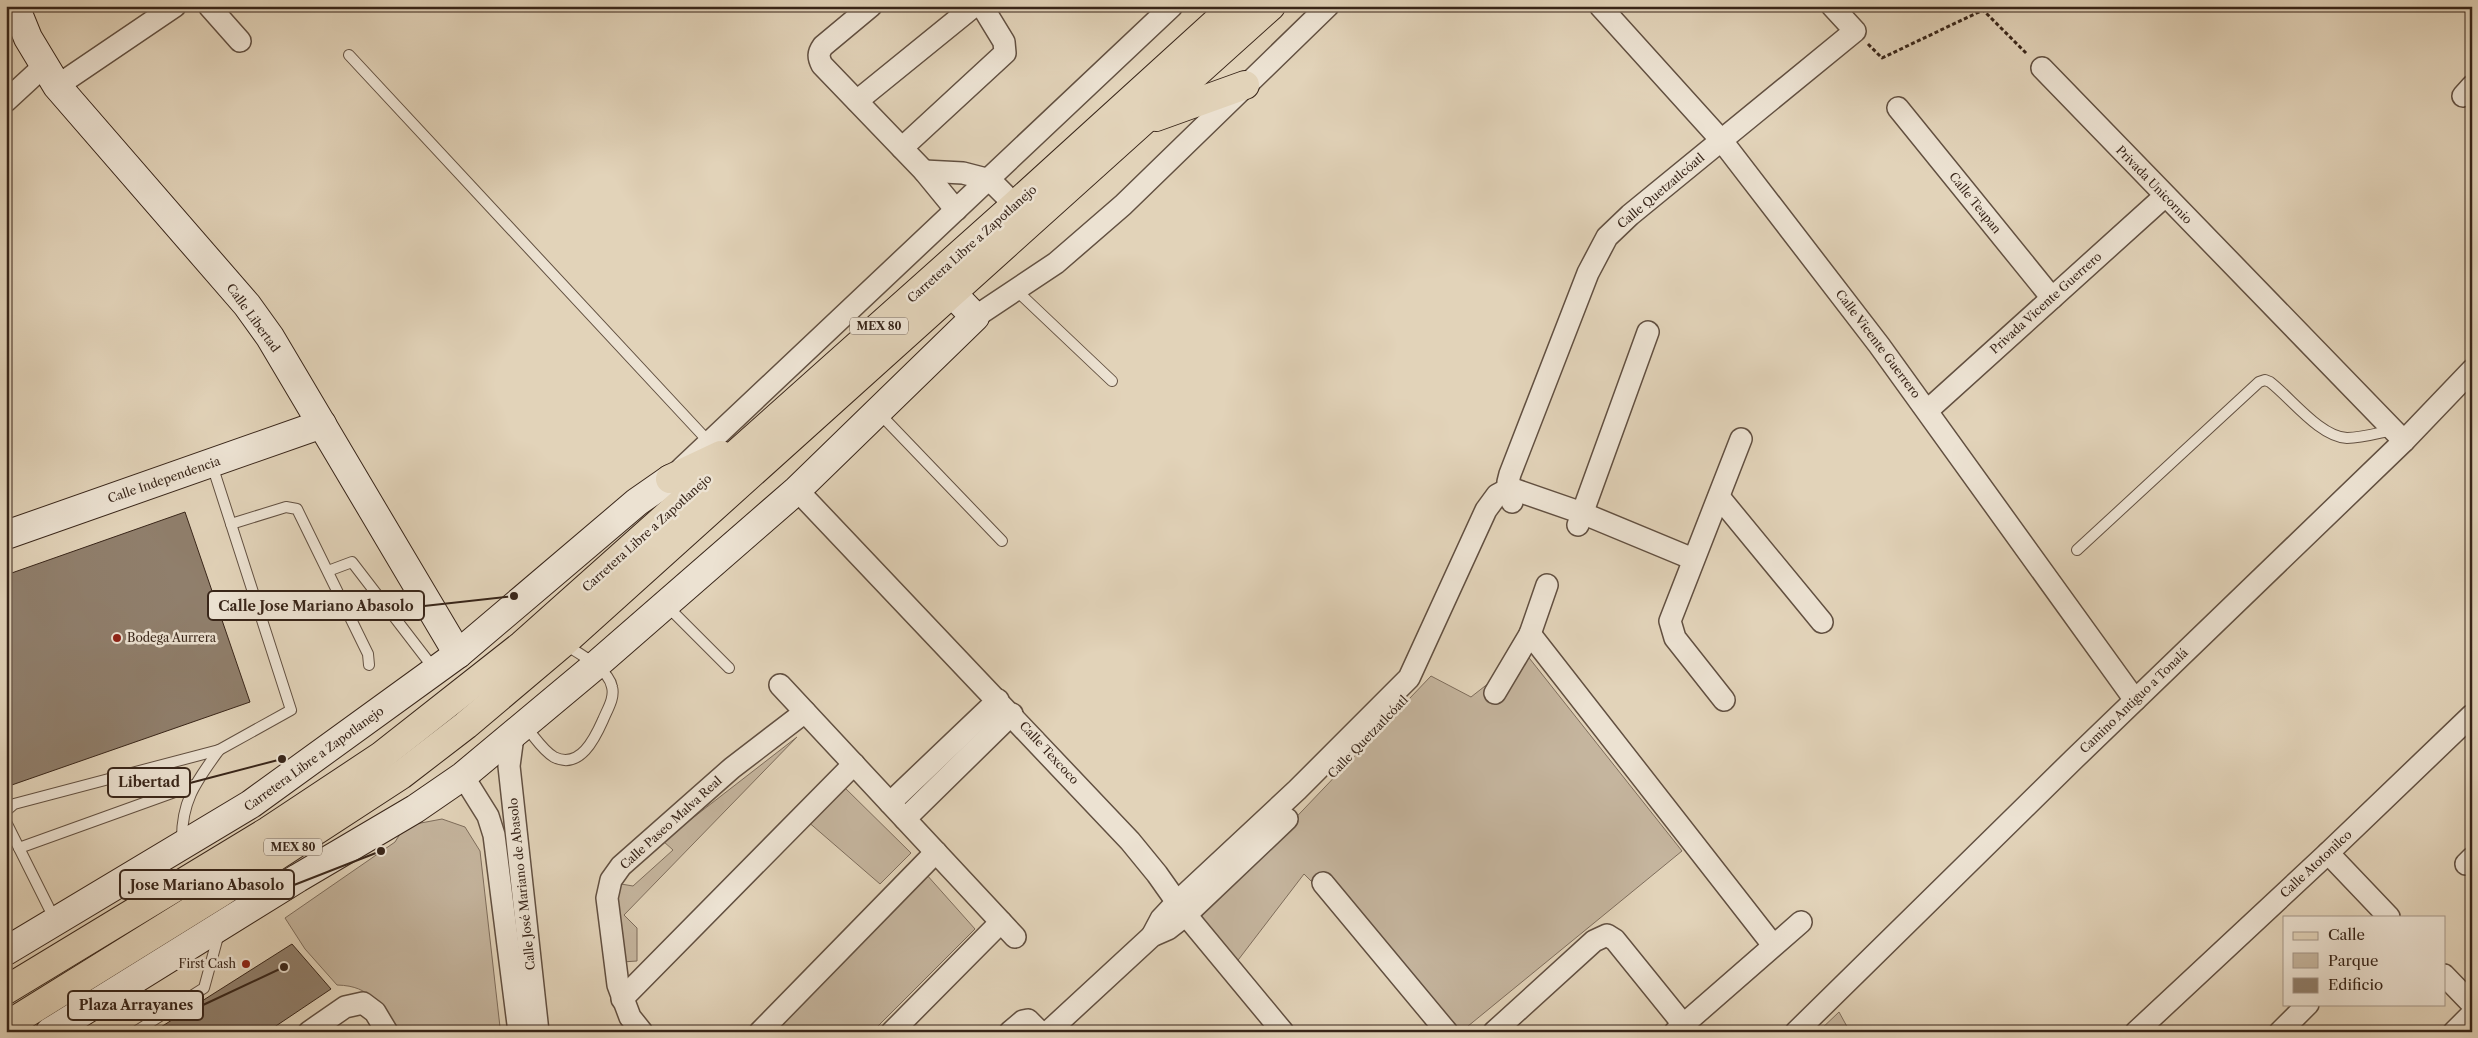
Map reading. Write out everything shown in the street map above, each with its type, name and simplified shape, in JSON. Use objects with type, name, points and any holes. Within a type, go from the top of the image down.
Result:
[{"type":"main road","name":"Carretera Libre a Zapotlanejo","points":[[6,990],[268,831],[381,756],[522,644],[1015,205],[1234,6]]},
{"type":"main road","name":"Carretera Libre a Zapotlanejo","points":[[6,1026],[282,854],[401,775],[466,725],[563,643],[1270,6]]},
{"type":"main road","points":[[1143,121],[1246,85]]},
{"type":"main road","points":[[670,479],[750,442]]},
{"type":"street","name":"Calle Libertad","points":[[15,6],[28,38],[51,76],[247,305],[274,344],[458,654]]},
{"type":"street","points":[[6,101],[175,6]]},
{"type":"street","points":[[208,6],[240,41]]},
{"type":"street","points":[[871,6],[819,52],[822,65],[924,171],[956,210]]},
{"type":"street","points":[[857,100],[974,6]]},
{"type":"street","points":[[902,148],[1005,53],[1004,42],[982,6]]},
{"type":"street","points":[[670,479],[990,180],[1172,6]]},
{"type":"street","points":[[50,1032],[298,878],[414,809],[463,776],[596,665],[797,490],[876,411],[975,317],[1056,263],[1123,205],[1328,6]]},
{"type":"street","name":"Calle Vicente Guerrero","points":[[1600,6],[1722,141],[1928,410],[2135,700]]},
{"type":"street","name":"Calle Quetzatlcóatl","points":[[1048,1032],[1152,936],[1168,929],[1181,909],[1266,840],[1420,684],[1426,675],[1495,519],[1511,495],[1510,474],[1588,273],[1600,248],[1607,237],[1623,221],[1855,31],[1832,6]]},
{"type":"street","name":"Privada Unicornio","points":[[2042,68],[2398,435]]},
{"type":"street","name":"Calle Teapan","points":[[1898,108],[2052,298]]},
{"type":"street","points":[[924,171],[962,173],[990,180],[1015,205]]},
{"type":"street","name":"Privada Vicente Guerrero","points":[[1928,410],[2165,196]]},
{"type":"street","name":"Carretera Libre a Zapotlanejo","points":[[951,292],[975,317]]},
{"type":"street","points":[[1580,519],[1648,332]]},
{"type":"street","name":"Camino Antiguo a Tonalá","points":[[1796,1032],[2135,700],[2398,435],[2472,370]]},
{"type":"street","name":"Calle Independencia","points":[[6,535],[322,424]]},
{"type":"street","points":[[1724,700],[1675,638],[1671,630],[1673,612],[1741,439]]},
{"type":"street","name":"Carretera Libre a Zapotlanejo","points":[[6,951],[252,804],[458,654],[637,502],[670,479]]},
{"type":"street","name":"Calle Texcoco","points":[[797,490],[1130,840],[1181,909],[1283,1032]]},
{"type":"street","points":[[1511,495],[1580,519],[1691,565]]},
{"type":"street","points":[[1719,497],[1822,622]]},
{"type":"street","points":[[1495,693],[1530,634],[1547,585]]},
{"type":"street","points":[[1530,634],[1773,945]]},
{"type":"street","points":[[780,685],[1015,937]]},
{"type":"street","points":[[890,803],[1005,707]]},
{"type":"street","points":[[905,819],[1005,707]]},
{"type":"street","name":"Calle Paseo Malva Real","points":[[642,1032],[630,1017],[622,1000],[618,984],[607,898],[611,880],[616,872],[732,768],[805,712]]},
{"type":"street","name":"Calle Atotonilco","points":[[2136,1032],[2328,853],[2472,715]]},
{"type":"street","name":"Calle José Mariano de Abasolo","points":[[519,730],[509,766],[538,1032]]},
{"type":"street","points":[[622,1000],[854,764]]},
{"type":"street","name":"Calle José Mariano de Abasolo","points":[[463,776],[488,816],[494,835],[519,1032]]},
{"type":"street","points":[[252,804],[298,878]]},
{"type":"street","points":[[760,1032],[936,852]]},
{"type":"street","points":[[2328,853],[2388,916]]},
{"type":"street","points":[[1323,882],[1447,1032]]},
{"type":"street","points":[[892,1032],[1001,922]]},
{"type":"street","points":[[1494,1032],[1594,941],[1606,934],[1616,940],[1679,1028],[1800,922]]},
{"type":"street","points":[[2446,977],[2472,1004]]},
{"type":"street","points":[[308,1032],[345,1007],[363,1003],[375,1012],[386,1032]]},
{"type":"street","points":[[2280,1032],[2306,1006]]},
{"type":"street","points":[[2454,1032],[2472,1014]]},
{"type":"lane","points":[[349,55],[709,442]]},
{"type":"lane","points":[[1016,290],[1112,381]]},
{"type":"lane","points":[[2077,550],[2259,382],[2265,380],[2270,382],[2311,420],[2331,434],[2345,438],[2398,435]]},
{"type":"lane","points":[[876,411],[1002,540]]},
{"type":"lane","points":[[6,811],[14,804],[219,750],[290,710],[212,464]]},
{"type":"lane","points":[[231,524],[286,507],[297,509],[368,654],[369,665]]},
{"type":"lane","points":[[328,571],[352,562],[436,670]]},
{"type":"lane","points":[[666,605],[729,668]]},
{"type":"lane","points":[[519,730],[554,757],[564,759],[575,757],[587,750],[595,738],[612,698],[612,686],[607,676],[596,665],[563,643]]},
{"type":"lane","points":[[182,846],[181,821],[185,804],[194,785],[219,750]]},
{"type":"lane","points":[[19,848],[194,785]]},
{"type":"lane","points":[[6,822],[56,922]]},
{"type":"lane","points":[[135,1032],[204,988],[221,926]]},
{"type":"path","points":[[1882,58],[1983,10],[2042,68]]},
{"type":"green space","points":[[1526,654],[1682,851],[1462,1031],[1304,874],[1232,968],[1197,921],[1431,676],[1471,697]]},
{"type":"green space","points":[[797,737],[624,915],[637,928],[637,961],[622,962],[615,883],[633,886],[673,850],[663,841]]},
{"type":"green space","points":[[840,783],[911,853],[880,884],[806,820]]},
{"type":"green space","points":[[442,819],[465,827],[480,851],[500,1027],[493,1032],[394,1032],[373,999],[366,993],[349,986],[337,985],[305,949],[285,918],[395,842],[405,826]]},
{"type":"green space","points":[[926,874],[975,929],[872,1032],[766,1032]]},
{"type":"green space","points":[[1839,1012],[1850,1032],[1818,1032]]},
{"type":"building","name":"Bodega Aurrera","points":[[185,512],[250,702],[6,787],[6,575]]},
{"type":"building","points":[[292,944],[331,989],[267,1032],[153,1032]]},
{"type":"place","name":"Calle Jose Mariano Abasolo","points":[[514,596]]},
{"type":"place","name":"Bodega Aurrera","points":[[117,638]]},
{"type":"place","name":"Libertad","points":[[282,759]]},
{"type":"place","name":"Jose Mariano Abasolo","points":[[381,851]]},
{"type":"place","name":"First Cash","points":[[246,964]]},
{"type":"place","name":"Plaza Arrayanes","points":[[284,967]]}]
